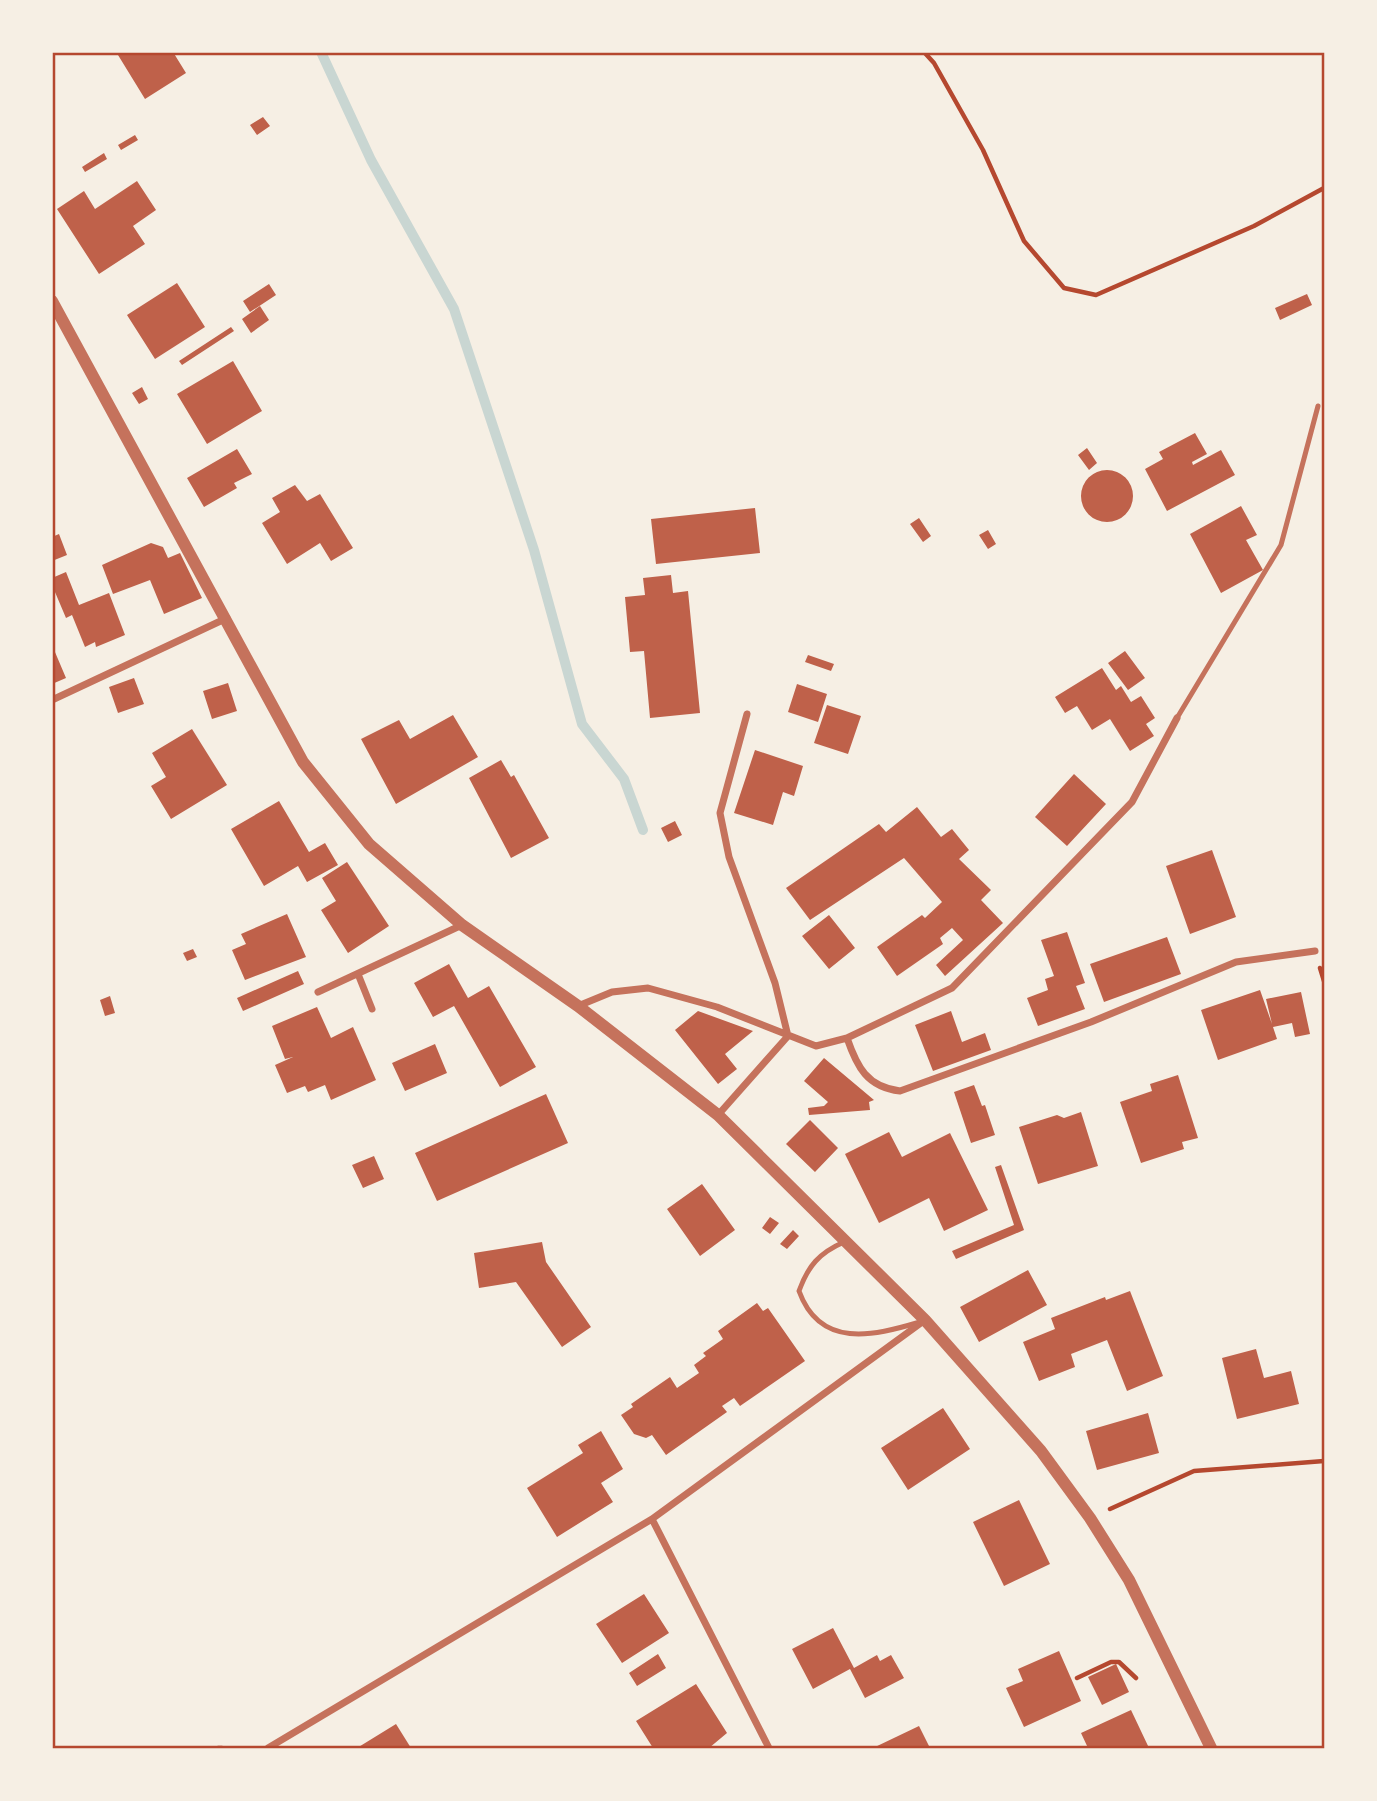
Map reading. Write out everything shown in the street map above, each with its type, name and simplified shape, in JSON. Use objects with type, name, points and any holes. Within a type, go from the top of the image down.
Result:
[{"type":"street","points":[[52,301],[228,618],[303,762],[369,844],[462,925],[578,1006],[718,1115],[925,1320],[1041,1451],[1090,1518],[1129,1580],[1211,1748]]},
{"type":"street","points":[[52,699],[228,618]]},
{"type":"street","points":[[747,713],[720,813],[729,857],[775,983],[788,1036]]},
{"type":"street","points":[[578,1006],[612,992],[648,988],[717,1007],[816,1046],[848,1038],[952,988],[1132,802],[1177,718]]},
{"type":"street","points":[[318,992],[462,925]]},
{"type":"street","points":[[848,1038],[858,1068],[868,1079],[886,1089],[900,1091],[1091,1022],[1236,962],[1315,951]]},
{"type":"street","points":[[358,974],[372,1009]]},
{"type":"street","points":[[718,1115],[788,1036]]},
{"type":"street","points":[[268,1748],[652,1519],[925,1320]]},
{"type":"street","points":[[652,1519],[769,1748]]},
{"type":"lane","points":[[1177,718],[1281,545],[1318,406]]},
{"type":"lane","points":[[847,1241],[824,1251],[807,1270],[799,1291],[805,1309],[822,1327],[856,1335],[882,1334],[925,1320]]},
{"type":"path","points":[[924,52],[934,63],[983,150],[1024,241],[1064,288],[1096,295],[1254,226],[1325,188]]},
{"type":"path","points":[[1090,1518],[1194,1471],[1325,1461]]},
{"type":"path","points":[[1077,1678],[1111,1662],[1119,1662],[1136,1678]]},
{"type":"building","points":[[121,52],[173,52],[186,73],[145,99],[118,55]]},
{"type":"building","points":[[263,117],[270,126],[257,135],[250,125]]},
{"type":"building","points":[[135,135],[138,140],[121,150],[118,145]]},
{"type":"building","points":[[104,153],[107,159],[85,172],[82,167]]},
{"type":"building","points":[[137,181],[156,210],[133,226],[145,244],[99,274],[57,209],[84,191],[95,209]]},
{"type":"building","points":[[177,283],[205,327],[155,359],[127,315]]},
{"type":"building","points":[[269,284],[276,295],[250,312],[243,301]]},
{"type":"building","points":[[1307,294],[1312,305],[1280,320],[1275,308]]},
{"type":"building","points":[[260,306],[269,320],[251,333],[242,319]]},
{"type":"building","points":[[231,327],[234,331],[182,365],[179,361]]},
{"type":"building","points":[[233,361],[262,411],[207,444],[177,394]]},
{"type":"building","points":[[142,387],[148,399],[139,404],[132,393]]},
{"type":"building","points":[[1195,433],[1207,454],[1192,462],[1193,465],[1221,450],[1235,475],[1167,511],[1145,469],[1163,459],[1159,452]]},
{"type":"building","points":[[1087,448],[1097,463],[1089,470],[1078,455]]},
{"type":"building","points":[[237,449],[252,474],[234,483],[237,488],[204,507],[187,478]]},
{"type":"building","points":[[1107,470],[1117,472],[1125,478],[1131,486],[1131,506],[1125,514],[1117,520],[1107,522],[1097,520],[1089,514],[1083,506],[1081,496],[1083,486],[1089,478],[1097,472]]},
{"type":"building","points":[[295,485],[307,501],[320,494],[353,548],[331,561],[320,543],[287,564],[262,523],[280,512],[272,498]]},
{"type":"building","points":[[1241,506],[1257,535],[1246,540],[1263,570],[1221,593],[1190,534]]},
{"type":"building","points":[[755,508],[760,553],[656,564],[651,519]]},
{"type":"building","points":[[919,518],[931,536],[923,542],[910,524]]},
{"type":"building","points":[[988,530],[996,544],[988,549],[979,535]]},
{"type":"building","points":[[59,534],[67,555],[52,561],[52,537]]},
{"type":"building","points":[[151,543],[163,547],[168,558],[180,553],[202,598],[164,614],[150,580],[113,594],[102,565]]},
{"type":"building","points":[[66,572],[79,605],[109,593],[125,635],[96,647],[95,642],[85,647],[72,615],[66,618],[52,585],[52,578]]},
{"type":"building","points":[[671,575],[673,593],[688,591],[700,713],[650,718],[644,651],[630,652],[625,597],[645,595],[643,578]]},
{"type":"building","points":[[52,645],[66,678],[52,684]]},
{"type":"building","points":[[1125,651],[1145,678],[1128,690],[1108,663]]},
{"type":"building","points":[[808,655],[834,664],[831,671],[805,662]]},
{"type":"building","points":[[1102,668],[1116,690],[1121,686],[1131,702],[1141,696],[1155,718],[1146,724],[1154,736],[1130,751],[1110,719],[1092,730],[1077,706],[1065,713],[1055,697]]},
{"type":"building","points":[[134,678],[144,704],[118,713],[109,687]]},
{"type":"building","points":[[228,683],[237,711],[212,719],[203,691]]},
{"type":"building","points":[[797,684],[827,694],[818,722],[788,712]]},
{"type":"building","points":[[827,705],[861,716],[848,754],[814,743]]},
{"type":"building","points":[[453,715],[478,757],[396,804],[361,739],[399,720],[410,739]]},
{"type":"building","points":[[192,729],[227,785],[171,819],[151,786],[166,777],[152,753]]},
{"type":"building","points":[[755,750],[803,766],[794,796],[783,792],[773,825],[734,813]]},
{"type":"building","points":[[501,760],[511,777],[514,775],[549,838],[511,858],[469,778]]},
{"type":"building","points":[[1074,774],[1106,804],[1067,846],[1035,817]]},
{"type":"building","points":[[279,801],[309,852],[325,843],[338,865],[307,882],[298,866],[264,886],[231,829]]},
{"type":"building","points":[[917,807],[941,837],[952,829],[969,850],[959,859],[991,890],[981,900],[1003,923],[945,976],[936,965],[963,940],[952,928],[940,938],[943,944],[897,976],[877,947],[922,915],[925,918],[942,902],[904,858],[810,920],[786,888],[879,824],[886,832]]},
{"type":"building","points":[[675,821],[682,835],[668,842],[661,828]]},
{"type":"building","points":[[1212,850],[1236,917],[1190,934],[1166,866]]},
{"type":"building","points":[[347,862],[389,926],[348,953],[321,910],[336,901],[322,878]]},
{"type":"building","points":[[287,914],[306,957],[245,980],[232,950],[246,944],[241,934]]},
{"type":"building","points":[[829,915],[855,948],[829,969],[802,936]]},
{"type":"building","points":[[1067,932],[1085,983],[1076,986],[1085,1009],[1038,1026],[1027,998],[1048,990],[1045,979],[1054,976],[1041,940]]},
{"type":"building","points":[[1167,937],[1181,974],[1104,1002],[1090,964]]},
{"type":"building","points":[[193,949],[197,957],[187,961],[183,953]]},
{"type":"building","points":[[449,964],[468,998],[489,986],[536,1067],[500,1087],[454,1006],[433,1017],[414,983]]},
{"type":"building","points":[[298,971],[304,984],[243,1011],[237,998]]},
{"type":"building","points":[[1260,990],[1272,1024],[1266,999],[1301,992],[1310,1034],[1295,1037],[1292,1023],[1273,1027],[1277,1039],[1218,1060],[1201,1010]]},
{"type":"building","points":[[110,996],[115,1013],[105,1016],[100,1000]]},
{"type":"building","points":[[317,1007],[331,1038],[353,1027],[376,1080],[331,1100],[325,1085],[308,1092],[305,1086],[287,1093],[275,1065],[293,1057],[285,1059],[272,1026]]},
{"type":"building","points":[[698,1011],[753,1031],[725,1054],[737,1069],[718,1084],[675,1030]]},
{"type":"building","points":[[951,1011],[962,1042],[985,1033],[991,1050],[933,1071],[915,1025]]},
{"type":"building","points":[[435,1044],[447,1073],[405,1091],[392,1063]]},
{"type":"building","points":[[824,1058],[874,1100],[869,1102],[870,1110],[809,1115],[808,1108],[824,1106],[828,1102],[804,1081]]},
{"type":"building","points":[[1178,1075],[1198,1138],[1182,1142],[1184,1149],[1141,1163],[1120,1102],[1152,1091],[1150,1084]]},
{"type":"building","points":[[974,1085],[982,1106],[985,1105],[995,1135],[971,1143],[954,1092]]},
{"type":"building","points":[[546,1094],[568,1143],[437,1201],[415,1153]]},
{"type":"building","points":[[1081,1112],[1098,1166],[1038,1184],[1019,1127],[1057,1115],[1064,1118]]},
{"type":"building","points":[[810,1120],[838,1148],[815,1172],[786,1144]]},
{"type":"building","points":[[889,1132],[902,1157],[950,1133],[988,1210],[944,1231],[929,1198],[879,1223],[845,1154]]},
{"type":"building","points":[[374,1156],[384,1179],[363,1188],[352,1165]]},
{"type":"building","points":[[1001,1165],[1024,1230],[956,1259],[952,1251],[1014,1225],[995,1167]]},
{"type":"building","points":[[702,1184],[735,1230],[700,1256],[667,1209]]},
{"type":"building","points":[[770,1217],[779,1223],[770,1234],[762,1228]]},
{"type":"building","points":[[793,1230],[799,1236],[787,1249],[780,1244]]},
{"type":"building","points":[[542,1242],[546,1262],[591,1327],[562,1347],[516,1282],[479,1288],[474,1253]]},
{"type":"building","points":[[1028,1270],[1047,1305],[979,1342],[960,1307]]},
{"type":"building","points":[[1130,1291],[1163,1376],[1127,1391],[1107,1340],[1071,1354],[1075,1367],[1039,1381],[1023,1342],[1055,1329],[1051,1318],[1105,1297],[1106,1300]]},
{"type":"building","points":[[757,1303],[763,1311],[768,1308],[805,1361],[740,1406],[734,1398],[722,1406],[727,1412],[666,1455],[652,1435],[646,1438],[634,1434],[621,1415],[633,1407],[631,1404],[670,1377],[677,1388],[699,1373],[694,1365],[706,1356],[703,1353],[723,1339],[718,1331]]},
{"type":"building","points":[[1256,1349],[1264,1378],[1291,1371],[1299,1404],[1237,1419],[1222,1358]]},
{"type":"building","points":[[943,1408],[970,1449],[908,1490],[881,1448]]},
{"type":"building","points":[[1148,1413],[1159,1453],[1097,1470],[1086,1431]]},
{"type":"building","points":[[601,1431],[623,1469],[601,1483],[613,1502],[557,1537],[527,1488],[583,1453],[578,1445]]},
{"type":"building","points":[[1019,1500],[1050,1564],[1004,1586],[973,1522]]},
{"type":"building","points":[[644,1594],[669,1633],[622,1663],[596,1624]]},
{"type":"building","points":[[833,1628],[854,1668],[877,1655],[880,1661],[891,1655],[904,1678],[865,1698],[850,1669],[813,1689],[792,1649]]},
{"type":"building","points":[[1059,1651],[1081,1701],[1024,1727],[1006,1688],[1023,1681],[1018,1669]]},
{"type":"building","points":[[658,1654],[666,1668],[637,1686],[629,1673]]},
{"type":"building","points":[[1116,1664],[1129,1692],[1102,1705],[1088,1677]]},
{"type":"building","points":[[696,1684],[727,1733],[709,1748],[653,1748],[636,1721]]},
{"type":"building","points":[[1131,1710],[1149,1748],[1088,1748],[1081,1733]]},
{"type":"building","points":[[396,1724],[411,1748],[357,1748]]},
{"type":"building","points":[[919,1726],[930,1748],[873,1748]]},
{"type":"waterway","points":[[321,52],[371,160],[454,309],[534,550],[582,724],[624,779],[643,830]]}]
